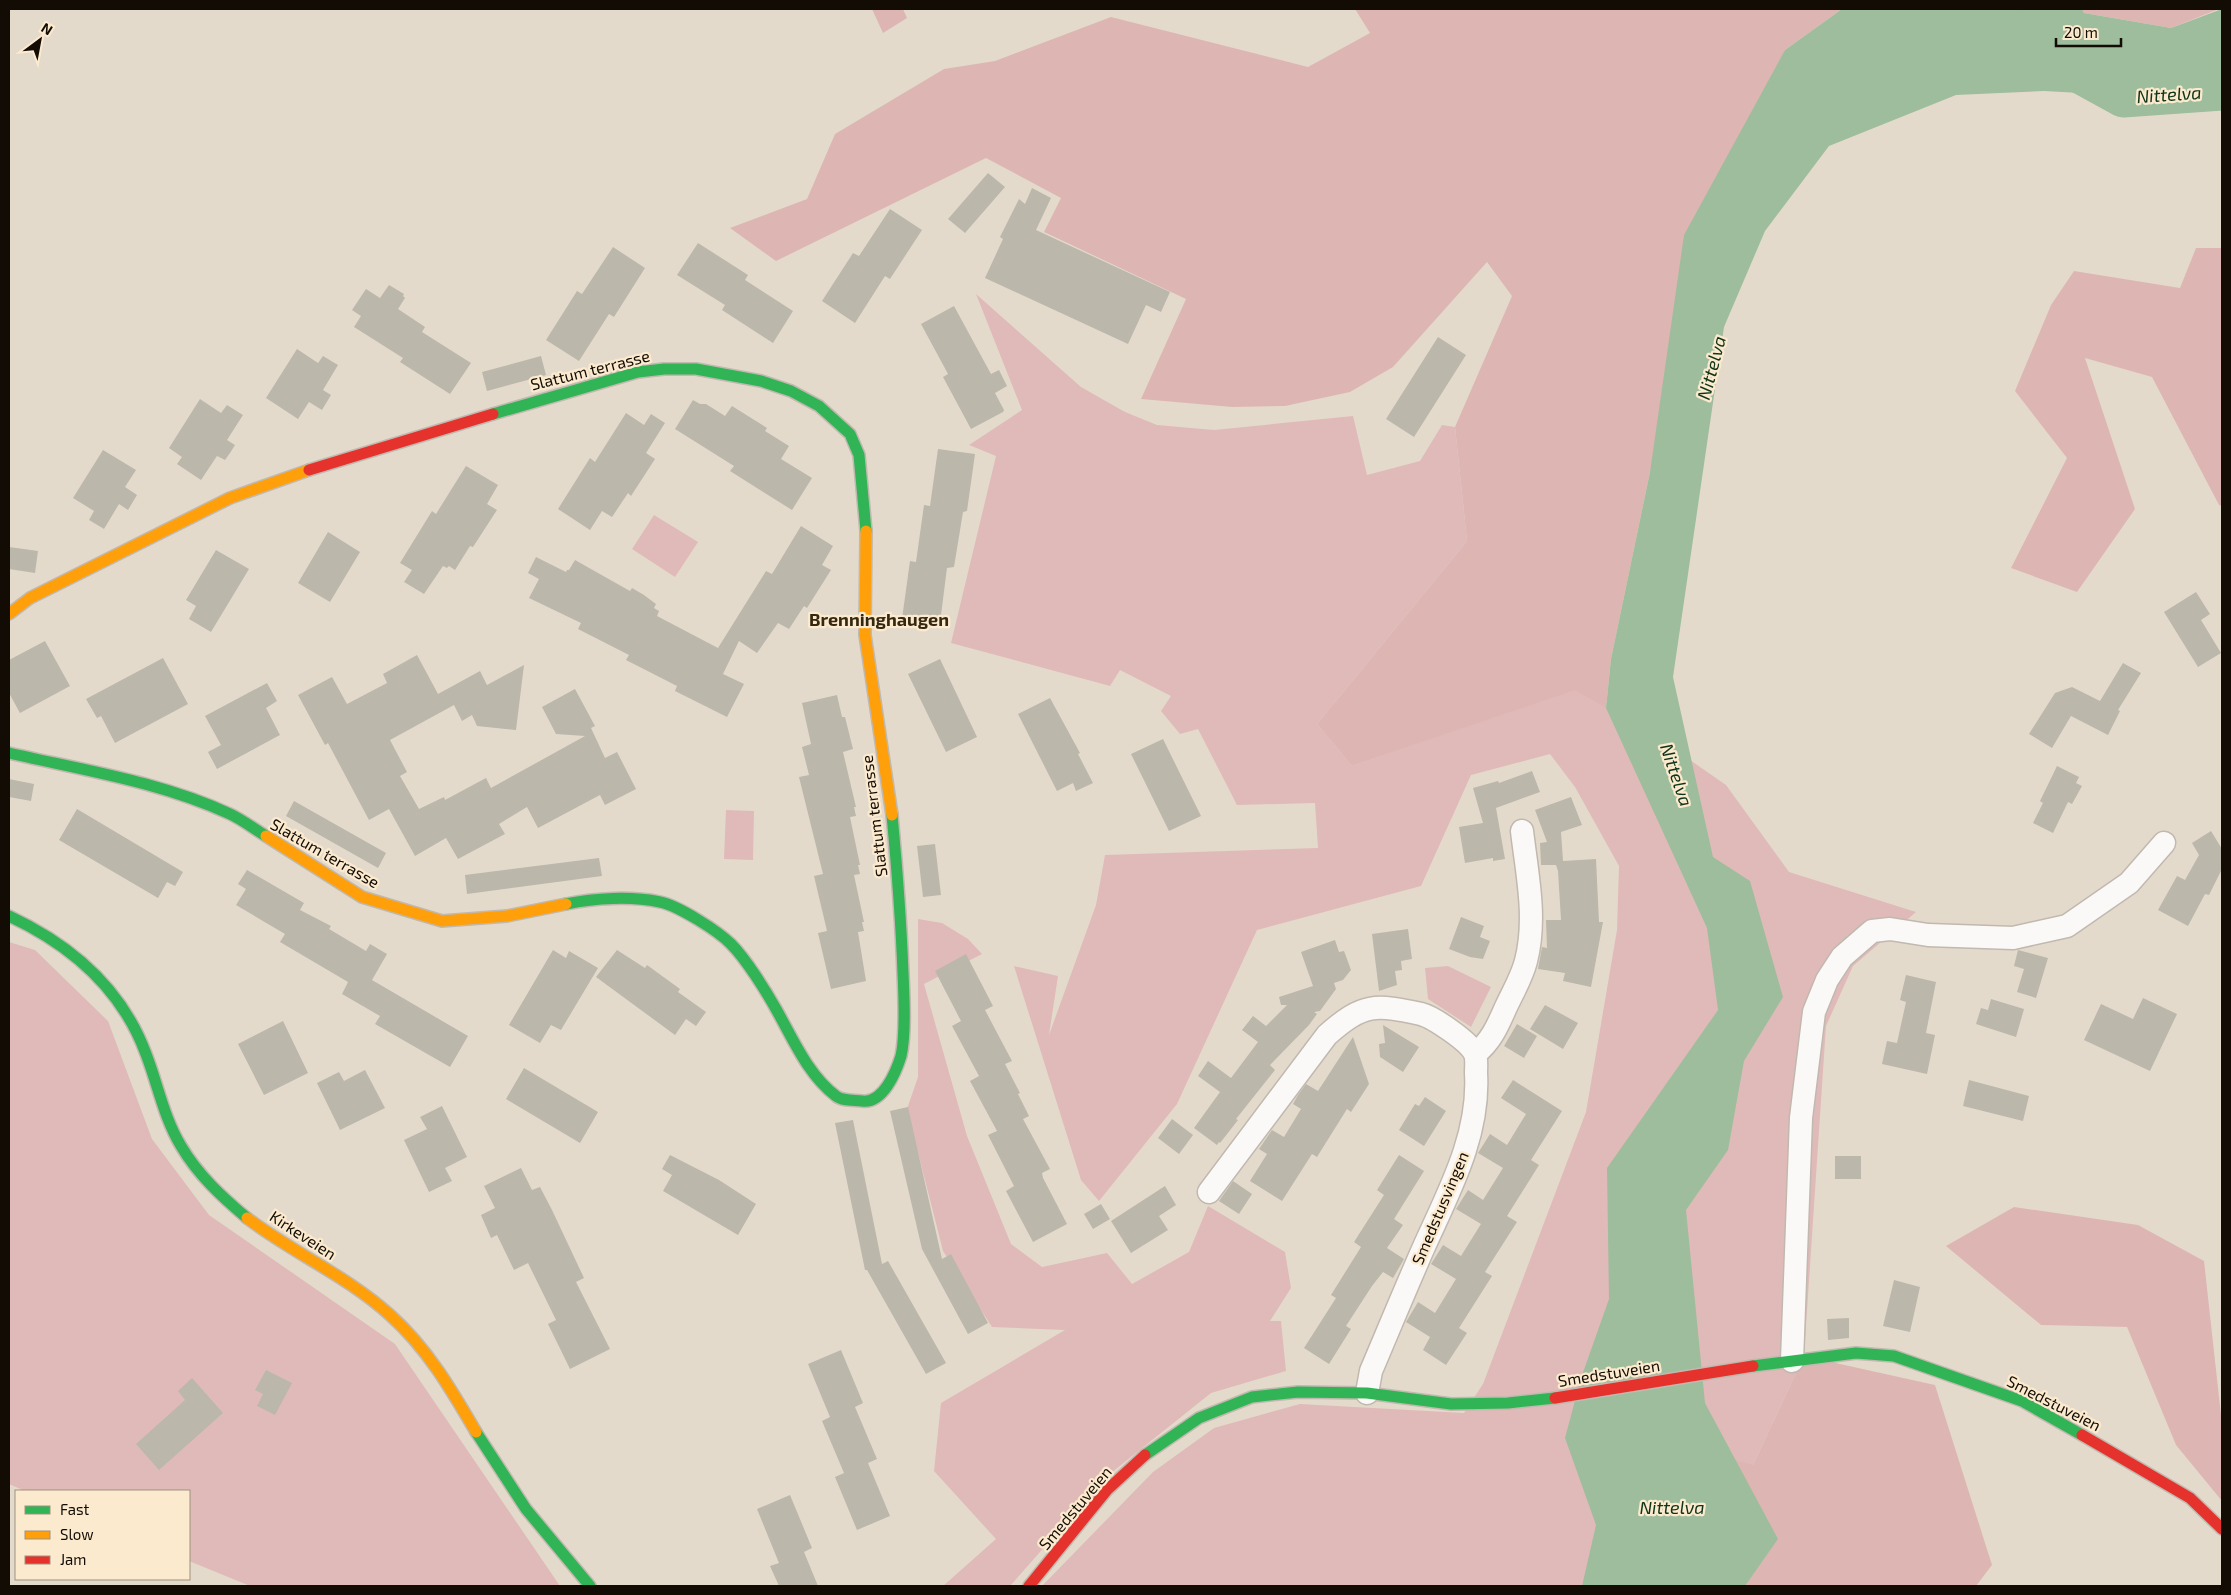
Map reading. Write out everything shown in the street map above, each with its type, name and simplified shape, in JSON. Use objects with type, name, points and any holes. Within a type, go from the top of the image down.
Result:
[{"type":"street","name":"Slattum terrasse","points":[[9,614],[30,598],[230,498],[319,466],[398,441],[600,382],[638,372],[664,369],[696,369],[761,381],[791,390],[819,406],[837,420],[850,434],[859,456],[867,539],[866,656],[891,800],[900,907],[904,1006],[901,1055],[891,1083],[880,1094],[866,1102],[838,1098],[823,1084],[804,1059],[769,996],[731,944],[686,912],[661,902],[587,900],[507,916],[442,921],[362,897],[232,815],[192,798],[135,781],[9,753]]},
{"type":"street","points":[[1209,1192],[1328,1035],[1348,1016],[1370,1008],[1394,1008],[1428,1016],[1458,1036],[1475,1054],[1485,1046],[1497,1027],[1526,962],[1530,935],[1531,899],[1522,831]]},
{"type":"street","points":[[1782,1362],[1801,1118],[1814,1012],[1827,980],[1842,957],[1872,931],[1890,929],[1928,935],[2013,938],[2066,926],[2129,883],[2164,843]]},
{"type":"street","name":"Kirkeveien","points":[[9,916],[36,929],[68,950],[96,974],[122,1005],[140,1036],[169,1128],[202,1176],[251,1220],[378,1304],[413,1338],[446,1382],[515,1493],[539,1527],[590,1586]]},
{"type":"street","name":"Smedstusvingen","points":[[1367,1392],[1371,1371],[1456,1177],[1471,1130],[1477,1101],[1475,1054]]},
{"type":"street","name":"Smedstuveien","points":[[1029,1586],[1107,1490],[1142,1457],[1199,1418],[1252,1398],[1298,1392],[1367,1392],[1451,1404],[1508,1403],[1564,1397],[1782,1362],[1856,1353],[1894,1356],[2022,1401],[2190,1498],[2222,1529]]},
{"type":"shaded area","points":[[872,9],[903,9],[907,18],[883,33]]},
{"type":"shaded area","points":[[1355,9],[1842,9],[1785,50],[1650,472],[1611,659],[1606,708],[1575,690],[1352,766],[1317,724],[1467,541],[1455,427],[1512,296],[1487,262],[1393,367],[1350,392],[1285,406],[1232,407],[1141,399],[1186,299],[1044,232],[1061,198],[986,158],[776,261],[730,228],[807,199],[835,134],[944,69],[995,61],[1111,17],[1308,67],[1370,33]]},
{"type":"shaded area","points":[[2082,9],[2219,9],[2171,28],[2084,13]]},
{"type":"shaded area","points":[[2196,248],[2222,248],[2222,506],[2219,505],[2152,377],[2085,358],[2135,509],[2077,592],[2011,568],[2067,458],[2015,391],[2051,305],[2074,271],[2180,288]]},
{"type":"shaded area","points":[[976,294],[1081,387],[1125,412],[1157,425],[1214,430],[1353,416],[1367,475],[1420,461],[1442,425],[1455,427],[1467,541],[1317,724],[1352,766],[1575,689],[1664,742],[1726,785],[1789,872],[1916,912],[1853,966],[1826,1026],[1804,1356],[1753,1465],[1636,1586],[1042,1586],[1153,1472],[1214,1428],[1300,1404],[1464,1413],[1483,1384],[1586,1112],[1617,930],[1619,866],[1575,787],[1550,754],[1471,775],[1421,886],[1257,930],[1177,1104],[1099,1201],[1081,1180],[1014,966],[1058,976],[1049,1035],[1096,905],[1105,855],[1318,848],[1315,803],[1237,805],[1198,729],[1180,734],[1161,711],[1171,696],[1120,670],[1110,686],[951,643],[996,456],[969,445],[1022,410]]},
{"type":"shaded area","points":[[654,515],[698,542],[675,577],[632,549]]},
{"type":"shaded area","points":[[726,810],[754,811],[753,860],[724,859]]},
{"type":"shaded area","points":[[918,919],[942,923],[968,939],[982,954],[924,984],[967,1136],[1011,1244],[1042,1267],[1107,1253],[1132,1284],[1189,1252],[1208,1206],[1285,1252],[1291,1288],[1270,1321],[1281,1321],[1286,1371],[1211,1393],[1106,1477],[1010,1586],[943,1586],[996,1539],[934,1471],[941,1403],[1065,1330],[992,1327],[943,1251],[907,1109],[918,1077]]},
{"type":"shaded area","points":[[9,942],[35,950],[108,1021],[152,1139],[209,1215],[395,1344],[560,1586],[250,1586],[190,1561],[190,1490],[23,1490],[9,1484]]},
{"type":"shaded area","points":[[1448,966],[1491,987],[1471,1027],[1428,999],[1425,968]]},
{"type":"shaded area","points":[[2014,1207],[2138,1225],[2204,1261],[2222,1424],[2222,1501],[2176,1445],[2127,1327],[2041,1325],[1946,1246]]},
{"type":"shaded area","points":[[1804,1356],[1935,1385],[1992,1565],[1976,1586],[1636,1586],[1634,1431],[1753,1465]]},
{"type":"water","name":"Nittelva","points":[[1842,9],[2082,9],[2084,13],[2171,28],[2222,9],[2222,96],[2208,100],[2044,91],[1956,95],[1829,146],[1765,231],[1724,327],[1673,677],[1713,857],[1750,881],[1783,997],[1744,1061],[1728,1150],[1686,1210],[1705,1403],[1778,1539],[1745,1586],[1582,1586],[1596,1525],[1565,1438],[1581,1378],[1609,1299],[1607,1168],[1718,1010],[1707,928],[1606,708],[1611,659],[1650,472],[1684,235],[1785,50]]},
{"type":"building","points":[[988,173],[1005,187],[965,233],[948,219]]},
{"type":"building","points":[[1032,188],[1051,198],[1036,230],[1170,292],[1161,312],[1146,305],[1128,344],[985,278],[1003,239],[1000,237],[1019,199],[1025,204]]},
{"type":"building","points":[[890,209],[922,230],[890,279],[885,276],[855,323],[822,301],[853,253],[859,256]]},
{"type":"building","points":[[698,243],[748,275],[745,280],[793,311],[773,343],[722,310],[725,305],[677,275]]},
{"type":"building","points":[[613,247],[645,268],[614,317],[609,314],[579,361],[546,340],[577,291],[582,294]]},
{"type":"building","points":[[389,285],[404,294],[405,298],[398,309],[425,327],[422,332],[471,363],[450,394],[400,362],[403,358],[354,327],[361,316],[352,310],[366,289],[380,298]]},
{"type":"building","points":[[954,306],[991,374],[999,370],[1007,386],[995,393],[1004,410],[1003,412],[971,429],[943,377],[948,374],[921,324]]},
{"type":"building","points":[[1438,337],[1466,355],[1414,437],[1386,419]]},
{"type":"building","points":[[297,349],[318,363],[323,356],[338,365],[323,390],[331,395],[322,410],[309,402],[298,419],[266,398]]},
{"type":"building","points":[[541,356],[546,375],[487,391],[482,372]]},
{"type":"building","points":[[200,399],[221,413],[227,405],[243,415],[227,440],[235,445],[230,453],[225,460],[217,456],[201,480],[177,464],[182,457],[169,448]]},
{"type":"building","points":[[693,400],[700,404],[706,404],[725,416],[732,406],[767,428],[765,431],[789,446],[781,459],[812,478],[792,510],[730,471],[734,466],[675,429]]},
{"type":"building","points":[[626,413],[644,425],[651,414],[665,423],[646,453],[655,459],[631,496],[628,493],[612,517],[602,511],[590,530],[558,509],[590,458],[595,462]]},
{"type":"building","points":[[938,449],[975,454],[967,511],[963,512],[954,567],[947,568],[940,623],[938,624],[902,619],[910,561],[916,562],[924,505],[930,506]]},
{"type":"building","points":[[103,450],[136,470],[125,487],[137,495],[128,510],[119,504],[104,529],[89,520],[94,511],[73,498]]},
{"type":"building","points":[[466,466],[498,485],[487,504],[497,510],[473,547],[470,546],[455,570],[449,566],[447,568],[443,566],[424,594],[404,582],[412,570],[400,563],[432,511],[436,514]]},
{"type":"building","points":[[801,526],[833,546],[822,565],[831,570],[807,608],[804,606],[789,629],[778,623],[757,653],[739,641],[723,674],[744,684],[727,717],[675,691],[677,686],[626,660],[629,655],[578,629],[581,623],[529,598],[539,579],[528,573],[536,557],[566,572],[575,560],[630,591],[632,588],[644,595],[656,604],[654,608],[659,611],[657,616],[718,648],[766,571],[772,574]]},
{"type":"building","points":[[328,532],[360,552],[330,602],[298,583]]},
{"type":"building","points":[[9,547],[38,551],[35,573],[9,569]]},
{"type":"building","points":[[216,550],[249,569],[211,632],[189,619],[196,606],[186,600]]},
{"type":"building","points":[[2196,592],[2210,614],[2201,620],[2221,653],[2198,667],[2164,612]]},
{"type":"building","points":[[45,641],[70,686],[20,713],[9,693],[9,660]]},
{"type":"building","points":[[417,655],[438,694],[480,671],[487,685],[524,665],[516,730],[477,726],[472,715],[462,721],[454,705],[390,740],[407,772],[400,776],[419,809],[444,797],[445,800],[486,778],[491,788],[585,736],[556,734],[542,707],[575,689],[595,726],[591,728],[605,758],[617,752],[636,789],[605,805],[600,795],[538,828],[527,807],[499,824],[505,834],[458,859],[446,838],[415,856],[389,809],[369,820],[328,743],[325,745],[298,695],[332,677],[347,704],[387,683],[383,674]]},
{"type":"building","points":[[163,658],[188,704],[115,743],[101,716],[97,718],[86,699]]},
{"type":"building","points":[[940,659],[977,737],[946,752],[908,674]]},
{"type":"building","points":[[2123,663],[2141,673],[2118,710],[2120,711],[2108,735],[2071,716],[2052,748],[2029,734],[2055,693],[2072,687],[2100,701]]},
{"type":"building","points":[[267,683],[277,701],[266,708],[280,735],[217,769],[208,752],[221,745],[205,716]]},
{"type":"building","points":[[837,695],[853,749],[843,752],[856,807],[854,807],[856,816],[850,817],[860,865],[858,865],[860,874],[854,875],[864,922],[862,922],[864,931],[858,932],[866,981],[831,989],[818,933],[827,931],[814,876],[823,874],[799,777],[809,775],[802,747],[811,744],[802,703]]},
{"type":"building","points":[[1050,698],[1080,753],[1078,754],[1093,783],[1076,791],[1073,783],[1057,791],[1018,714]]},
{"type":"building","points":[[1163,739],[1201,816],[1169,831],[1131,754]]},
{"type":"building","points":[[2057,766],[2079,777],[2076,783],[2082,786],[2072,804],[2068,802],[2053,833],[2033,823],[2043,803],[2040,801]]},
{"type":"building","points":[[1532,771],[1540,792],[1496,808],[1505,859],[1493,861],[1493,858],[1465,863],[1459,827],[1483,823],[1473,788],[1498,781],[1499,783]]},
{"type":"building","points":[[9,779],[34,784],[31,801],[9,797]]},
{"type":"building","points":[[1571,797],[1582,825],[1561,832],[1563,861],[1596,859],[1599,922],[1603,922],[1591,987],[1563,981],[1565,973],[1538,969],[1542,947],[1547,948],[1546,920],[1561,920],[1558,871],[1556,865],[1541,865],[1540,843],[1547,842],[1535,810]]},
{"type":"building","points":[[294,801],[386,853],[378,868],[286,816]]},
{"type":"building","points":[[77,809],[183,872],[175,886],[167,882],[158,898],[59,840]]},
{"type":"building","points":[[2211,831],[2222,849],[2222,869],[2209,895],[2205,894],[2188,926],[2158,910],[2177,876],[2185,880],[2199,855],[2192,843]]},
{"type":"building","points":[[935,844],[941,895],[923,897],[917,846]]},
{"type":"building","points":[[599,858],[602,876],[467,894],[465,875]]},
{"type":"building","points":[[247,870],[304,903],[300,910],[331,926],[329,929],[366,951],[370,944],[387,954],[372,980],[468,1036],[450,1067],[375,1024],[380,1016],[342,994],[348,982],[280,942],[285,934],[236,905],[246,889],[238,884]]},
{"type":"building","points":[[1461,917],[1484,926],[1480,937],[1490,941],[1483,959],[1470,957],[1449,949]]},
{"type":"building","points":[[1408,929],[1412,959],[1401,961],[1402,970],[1395,971],[1397,985],[1379,991],[1372,934]]},
{"type":"building","points":[[1335,940],[1339,952],[1344,951],[1351,970],[1343,980],[1334,983],[1336,989],[1320,1011],[1314,1012],[1317,1014],[1309,1025],[1270,1065],[1275,1070],[1217,1145],[1194,1128],[1220,1092],[1198,1076],[1208,1061],[1231,1078],[1258,1042],[1242,1030],[1253,1016],[1266,1026],[1287,1005],[1281,1005],[1279,997],[1313,986],[1301,952]]},
{"type":"building","points":[[553,950],[566,958],[569,951],[598,968],[561,1030],[551,1025],[540,1043],[509,1025]]},
{"type":"building","points":[[617,950],[645,968],[647,965],[680,989],[678,992],[706,1012],[696,1026],[686,1019],[675,1035],[596,977]]},
{"type":"building","points":[[2018,950],[2048,958],[2036,998],[2017,992],[2024,969],[2014,966]]},
{"type":"building","points":[[966,954],[993,1006],[985,1010],[1012,1061],[1005,1064],[1029,1116],[1023,1119],[1050,1169],[1042,1173],[1043,1178],[1067,1224],[1033,1242],[1006,1191],[1014,1186],[988,1135],[997,1131],[970,1081],[979,1076],[952,1026],[961,1021],[935,971]]},
{"type":"building","points":[[1906,975],[1936,982],[1926,1033],[1935,1035],[1927,1074],[1882,1064],[1887,1041],[1897,1043],[1906,1002],[1900,1000]]},
{"type":"building","points":[[2143,998],[2177,1014],[2150,1071],[2084,1040],[2101,1004],[2133,1019]]},
{"type":"building","points":[[1991,999],[2024,1009],[2016,1037],[1976,1024],[1981,1008],[1988,1010]]},
{"type":"building","points":[[1545,1005],[1578,1023],[1563,1049],[1530,1029]]},
{"type":"building","points":[[283,1021],[308,1073],[264,1095],[238,1044]]},
{"type":"building","points":[[1517,1024],[1537,1036],[1524,1058],[1504,1046]]},
{"type":"building","points":[[1383,1025],[1419,1047],[1403,1072],[1380,1057],[1379,1044],[1385,1043]]},
{"type":"building","points":[[1353,1037],[1369,1084],[1351,1112],[1347,1109],[1317,1157],[1312,1154],[1282,1201],[1250,1181],[1267,1154],[1259,1149],[1272,1130],[1284,1137],[1301,1109],[1293,1104],[1298,1095],[1306,1084],[1318,1091]]},
{"type":"building","points":[[524,1068],[598,1112],[580,1143],[506,1099]]},
{"type":"building","points":[[365,1070],[385,1108],[340,1130],[317,1083],[339,1072],[344,1081]]},
{"type":"building","points":[[1513,1080],[1562,1111],[1531,1160],[1539,1165],[1507,1216],[1517,1222],[1485,1272],[1492,1276],[1459,1328],[1467,1333],[1446,1365],[1423,1350],[1430,1337],[1406,1322],[1418,1302],[1435,1313],[1456,1279],[1431,1264],[1443,1245],[1461,1256],[1481,1224],[1456,1209],[1468,1190],[1483,1200],[1503,1168],[1478,1153],[1490,1134],[1507,1145],[1526,1114],[1501,1098]]},
{"type":"building","points":[[1969,1080],[2029,1096],[2023,1121],[1963,1106]]},
{"type":"building","points":[[1425,1097],[1446,1111],[1424,1146],[1399,1130],[1415,1104],[1419,1106]]},
{"type":"building","points":[[442,1106],[467,1157],[445,1168],[452,1181],[429,1192],[404,1140],[427,1129],[420,1117]]},
{"type":"building","points":[[908,1107],[942,1259],[951,1254],[988,1323],[968,1334],[922,1249],[890,1111]]},
{"type":"building","points":[[1172,1119],[1193,1135],[1179,1154],[1158,1138]]},
{"type":"building","points":[[853,1120],[882,1264],[888,1261],[946,1363],[926,1374],[867,1270],[865,1270],[835,1123]]},
{"type":"building","points":[[670,1155],[719,1180],[756,1204],[738,1235],[663,1191],[672,1175],[662,1169]]},
{"type":"building","points":[[1399,1155],[1424,1171],[1394,1219],[1403,1225],[1387,1248],[1404,1259],[1393,1278],[1383,1272],[1372,1286],[1346,1326],[1351,1329],[1329,1364],[1304,1348],[1336,1298],[1331,1295],[1361,1247],[1354,1242],[1384,1195],[1377,1190]]},
{"type":"building","points":[[1835,1156],[1861,1156],[1861,1179],[1835,1179]]},
{"type":"building","points":[[521,1168],[532,1190],[540,1187],[552,1210],[584,1278],[576,1282],[610,1349],[570,1369],[548,1324],[556,1320],[528,1263],[514,1270],[497,1235],[491,1238],[481,1215],[495,1208],[484,1186]]},
{"type":"building","points":[[1233,1181],[1252,1194],[1239,1214],[1219,1201]]},
{"type":"building","points":[[1165,1186],[1176,1205],[1159,1216],[1168,1230],[1131,1253],[1111,1221]]},
{"type":"building","points":[[1101,1204],[1110,1219],[1093,1229],[1084,1214]]},
{"type":"building","points":[[1894,1280],[1920,1287],[1910,1332],[1883,1326]]},
{"type":"building","points":[[1849,1318],[1849,1338],[1828,1340],[1827,1319]]},
{"type":"building","points":[[841,1350],[863,1403],[855,1407],[877,1459],[868,1463],[890,1516],[857,1530],[835,1477],[844,1473],[822,1421],[830,1417],[808,1364]]},
{"type":"building","points":[[266,1370],[292,1383],[275,1415],[257,1406],[263,1394],[255,1390]]},
{"type":"building","points":[[192,1378],[223,1413],[159,1470],[136,1444],[185,1400],[178,1391]]},
{"type":"building","points":[[790,1495],[812,1548],[804,1552],[818,1586],[779,1586],[770,1566],[779,1563],[757,1509]]},
{"type":"waterway","name":"Nittelva","points":[[2038,9],[2072,70],[2123,98],[2222,91]]},
{"type":"traffic: fast","points":[[493,414],[638,372],[664,369],[696,369],[761,381],[791,391],[819,406],[850,434],[859,455],[866,531]]},
{"type":"traffic: fast","points":[[9,753],[121,778],[177,793],[230,814],[266,836]]},
{"type":"traffic: fast","points":[[566,904],[613,898],[649,900],[668,904],[708,926],[731,944],[749,966],[817,1078],[841,1099],[870,1101],[882,1092],[892,1078],[901,1056],[904,1037],[901,933],[892,815]]},
{"type":"traffic: fast","points":[[9,916],[32,928],[73,955],[108,989],[136,1031],[170,1124],[181,1146],[195,1167],[211,1185],[247,1218]]},
{"type":"traffic: fast","points":[[1753,1366],[1856,1353],[1894,1356],[2022,1401],[2082,1435]]},
{"type":"traffic: fast","points":[[1145,1455],[1199,1418],[1252,1397],[1298,1392],[1367,1393],[1451,1404],[1508,1403],[1555,1398]]},
{"type":"traffic: fast","points":[[476,1432],[526,1509],[590,1586]]},
{"type":"traffic: slow","points":[[9,614],[30,598],[230,498],[309,470]]},
{"type":"traffic: slow","points":[[866,531],[865,635],[892,815]]},
{"type":"traffic: slow","points":[[266,836],[362,897],[442,921],[507,916],[566,904]]},
{"type":"traffic: slow","points":[[247,1218],[356,1288],[390,1315],[427,1355],[448,1385],[476,1432]]},
{"type":"traffic: jam","points":[[309,470],[493,414]]},
{"type":"traffic: jam","points":[[1555,1398],[1753,1366]]},
{"type":"traffic: jam","points":[[2082,1435],[2190,1498],[2222,1529]]},
{"type":"traffic: jam","points":[[1029,1586],[1107,1490],[1145,1455]]},
{"type":"district","name":"Brenninghaugen","points":[[879,620]]}]
